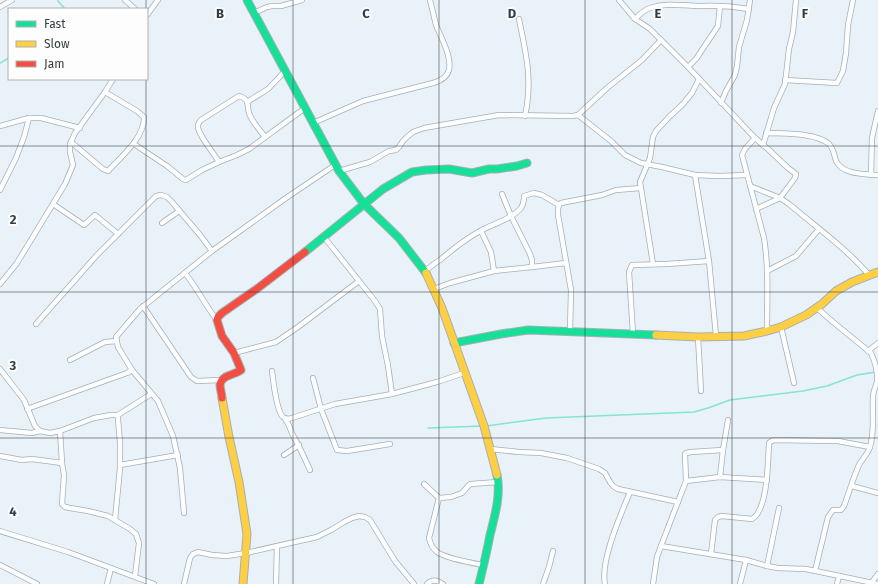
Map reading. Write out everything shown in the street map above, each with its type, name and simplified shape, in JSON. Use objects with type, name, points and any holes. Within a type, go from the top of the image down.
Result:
[{"type":"street","points":[[0,7],[12,0]]},
{"type":"street","points":[[125,0],[133,8]]},
{"type":"street","points":[[148,14],[158,0]]},
{"type":"street","points":[[247,0],[337,168],[364,204],[399,238],[425,271],[442,308],[484,426],[498,482],[498,497],[495,515],[479,584]]},
{"type":"street","points":[[254,13],[267,7],[281,6],[302,0]]},
{"type":"street","points":[[313,123],[363,101],[433,83],[444,78],[449,69],[449,61],[430,0]]},
{"type":"street","points":[[619,0],[635,19],[650,29],[688,67],[755,138],[796,174],[795,178],[780,198],[756,209]]},
{"type":"street","points":[[721,103],[735,75],[738,47],[747,20],[750,0]]},
{"type":"street","points":[[763,145],[774,108],[785,84],[796,0]]},
{"type":"street","points":[[785,80],[837,83],[843,70],[846,54],[848,25],[852,0]]},
{"type":"street","points":[[635,19],[648,8],[674,2],[699,6],[734,6],[749,9]]},
{"type":"street","points":[[688,67],[696,59],[718,26],[720,6]]},
{"type":"street","points":[[520,19],[529,78],[528,102],[525,116]]},
{"type":"street","points":[[184,514],[183,492],[178,455],[173,436],[158,400],[151,394],[132,370],[121,352],[116,337],[143,306],[212,251],[280,202],[337,168],[370,162],[396,150],[413,132],[424,128],[499,115],[578,115],[607,88],[642,60],[661,40]]},
{"type":"street","points":[[247,102],[268,89],[285,71]]},
{"type":"street","points":[[653,264],[640,182],[650,158],[653,137],[656,131],[692,93],[699,79]]},
{"type":"street","points":[[0,284],[17,263],[65,184],[73,165],[70,152],[71,142],[75,133],[105,92],[111,80]]},
{"type":"street","points":[[71,142],[103,169],[108,171],[134,144],[143,127],[144,117],[137,111],[105,92]]},
{"type":"street","points":[[219,162],[200,133],[198,124],[201,120],[239,96],[243,97],[247,102],[247,108],[250,115],[265,137]]},
{"type":"street","points":[[134,144],[186,180],[202,170],[249,149],[305,108]]},
{"type":"street","points":[[871,175],[872,138],[878,111]]},
{"type":"street","points":[[578,115],[625,155],[641,163],[695,176],[747,175]]},
{"type":"street","points":[[0,126],[29,118],[42,118],[80,128]]},
{"type":"street","points":[[0,190],[16,158],[29,118]]},
{"type":"street","points":[[766,133],[803,134],[825,142],[832,148],[839,166],[845,170],[878,175]]},
{"type":"street","points":[[755,138],[745,149],[742,155],[766,251],[767,331]]},
{"type":"street","points":[[216,320],[218,316],[258,288],[350,217],[383,189],[412,172],[449,169],[472,173],[489,169],[497,170],[527,163]]},
{"type":"street","points":[[695,176],[709,261],[716,336]]},
{"type":"street","points":[[750,186],[780,198],[789,204],[847,252],[869,275]]},
{"type":"street","points":[[559,205],[561,203],[602,195],[622,188],[641,188]]},
{"type":"street","points":[[425,271],[468,238],[511,216],[521,208],[524,196],[534,193],[542,195],[559,205]]},
{"type":"street","points":[[502,194],[530,254],[532,268]]},
{"type":"street","points":[[36,324],[97,255],[156,196],[161,195],[167,197],[212,251]]},
{"type":"street","points":[[53,204],[84,225],[95,215],[118,234]]},
{"type":"street","points":[[559,205],[558,215],[571,290],[570,331]]},
{"type":"street","points":[[162,223],[180,211]]},
{"type":"street","points":[[767,271],[796,256],[819,229]]},
{"type":"street","points":[[481,231],[491,252],[494,271]]},
{"type":"street","points":[[324,237],[380,309],[382,336],[392,394]]},
{"type":"street","points":[[632,334],[629,270],[632,265],[709,261]]},
{"type":"street","points":[[434,289],[450,282],[494,271],[532,268],[566,263]]},
{"type":"street","points":[[454,343],[528,330],[698,337],[744,336],[781,327],[817,308],[836,291],[852,282],[878,272]]},
{"type":"street","points":[[143,306],[191,377],[197,381],[221,380],[224,377],[238,373],[241,370],[234,353],[222,336],[216,320],[185,273]]},
{"type":"street","points":[[234,353],[276,342],[359,281]]},
{"type":"street","points":[[815,571],[828,517],[833,510],[841,510],[844,506],[858,466],[867,454],[870,447],[872,439],[873,397],[878,376],[871,353],[817,308]]},
{"type":"street","points":[[781,327],[794,383]]},
{"type":"street","points":[[698,337],[701,391]]},
{"type":"street","points":[[70,360],[105,342],[117,342]]},
{"type":"street","points":[[868,351],[878,343]]},
{"type":"street","points":[[28,409],[132,370]]},
{"type":"street","points":[[272,371],[278,407],[282,416],[286,419],[290,426],[294,438],[299,445],[310,470]]},
{"type":"street","points":[[1,372],[24,400],[35,426],[40,431]]},
{"type":"street","points":[[286,419],[335,404],[392,394],[464,373]]},
{"type":"street","points":[[312,378],[321,409],[337,450],[390,444]]},
{"type":"street","points":[[221,380],[220,385],[239,482],[242,510],[247,534],[243,584]]},
{"type":"street","points":[[0,430],[32,433],[40,431],[50,433],[60,431],[94,418],[118,415],[151,394]]},
{"type":"street","points":[[115,520],[120,465],[118,415]]},
{"type":"street","points":[[720,477],[728,420]]},
{"type":"street","points":[[60,431],[64,475],[62,504],[65,507],[108,516],[136,534],[139,543],[135,576]]},
{"type":"street","points":[[872,439],[878,441]]},
{"type":"street","points":[[711,554],[716,520],[718,517],[722,516],[752,519],[758,513],[766,487],[769,443],[773,440],[838,441],[870,447]]},
{"type":"street","points":[[284,455],[299,445]]},
{"type":"street","points":[[490,449],[541,453],[567,458],[599,469],[605,473],[613,486],[618,489],[678,502]]},
{"type":"street","points":[[653,584],[657,557],[686,482],[686,453],[723,450]]},
{"type":"street","points":[[120,465],[178,455]]},
{"type":"street","points":[[0,456],[22,460],[32,459],[62,463]]},
{"type":"street","points":[[686,482],[720,477],[767,480]]},
{"type":"street","points":[[424,484],[439,498],[451,497],[462,493],[470,484],[498,482]]},
{"type":"street","points":[[852,486],[878,493]]},
{"type":"street","points":[[605,584],[604,575],[606,559],[630,492]]},
{"type":"street","points":[[439,498],[429,538],[430,544],[436,551],[442,554],[484,565]]},
{"type":"street","points":[[767,566],[779,508]]},
{"type":"street","points":[[184,584],[190,558],[193,554],[198,552],[227,556],[246,553],[317,537],[344,522],[359,516],[370,520],[395,561],[414,584]]},
{"type":"street","points":[[0,531],[68,552],[154,584]]},
{"type":"street","points":[[276,584],[277,546]]},
{"type":"street","points":[[661,546],[746,560],[778,568],[806,569],[839,576],[856,582],[872,582],[878,584]]},
{"type":"street","points":[[543,584],[550,567],[553,551]]},
{"type":"street","points":[[740,584],[746,560]]},
{"type":"street","points":[[0,565],[37,584]]},
{"type":"street","points":[[107,584],[111,568]]},
{"type":"street","points":[[872,582],[878,574]]},
{"type":"street","points":[[837,584],[839,576]]},
{"type":"street","points":[[427,584],[432,580],[437,580],[443,584]]},
{"type":"waterway","points":[[58,0],[64,8]]},
{"type":"waterway","points":[[0,63],[8,59]]},
{"type":"waterway","points":[[486,426],[546,418],[694,412],[730,400],[803,391],[827,386],[857,375],[876,372]]},
{"type":"waterway","points":[[428,428],[482,426]]},
{"type":"traffic: fast","points":[[247,0],[339,171],[364,204],[399,238],[426,273]]},
{"type":"traffic: fast","points":[[305,252],[383,189],[412,172],[449,169],[472,173],[527,163]]},
{"type":"traffic: fast","points":[[454,343],[528,330],[656,335]]},
{"type":"traffic: fast","points":[[479,584],[497,505],[497,475]]},
{"type":"traffic: slow","points":[[656,335],[698,337],[744,336],[767,331],[781,327],[806,315],[822,304],[836,291],[852,282],[878,272]]},
{"type":"traffic: slow","points":[[426,273],[442,308],[484,426],[497,475]]},
{"type":"traffic: slow","points":[[222,398],[239,482],[247,534],[243,584]]},
{"type":"traffic: jam","points":[[222,398],[220,385],[223,379],[241,370],[234,353],[222,336],[217,320],[218,317],[305,252]]}]
